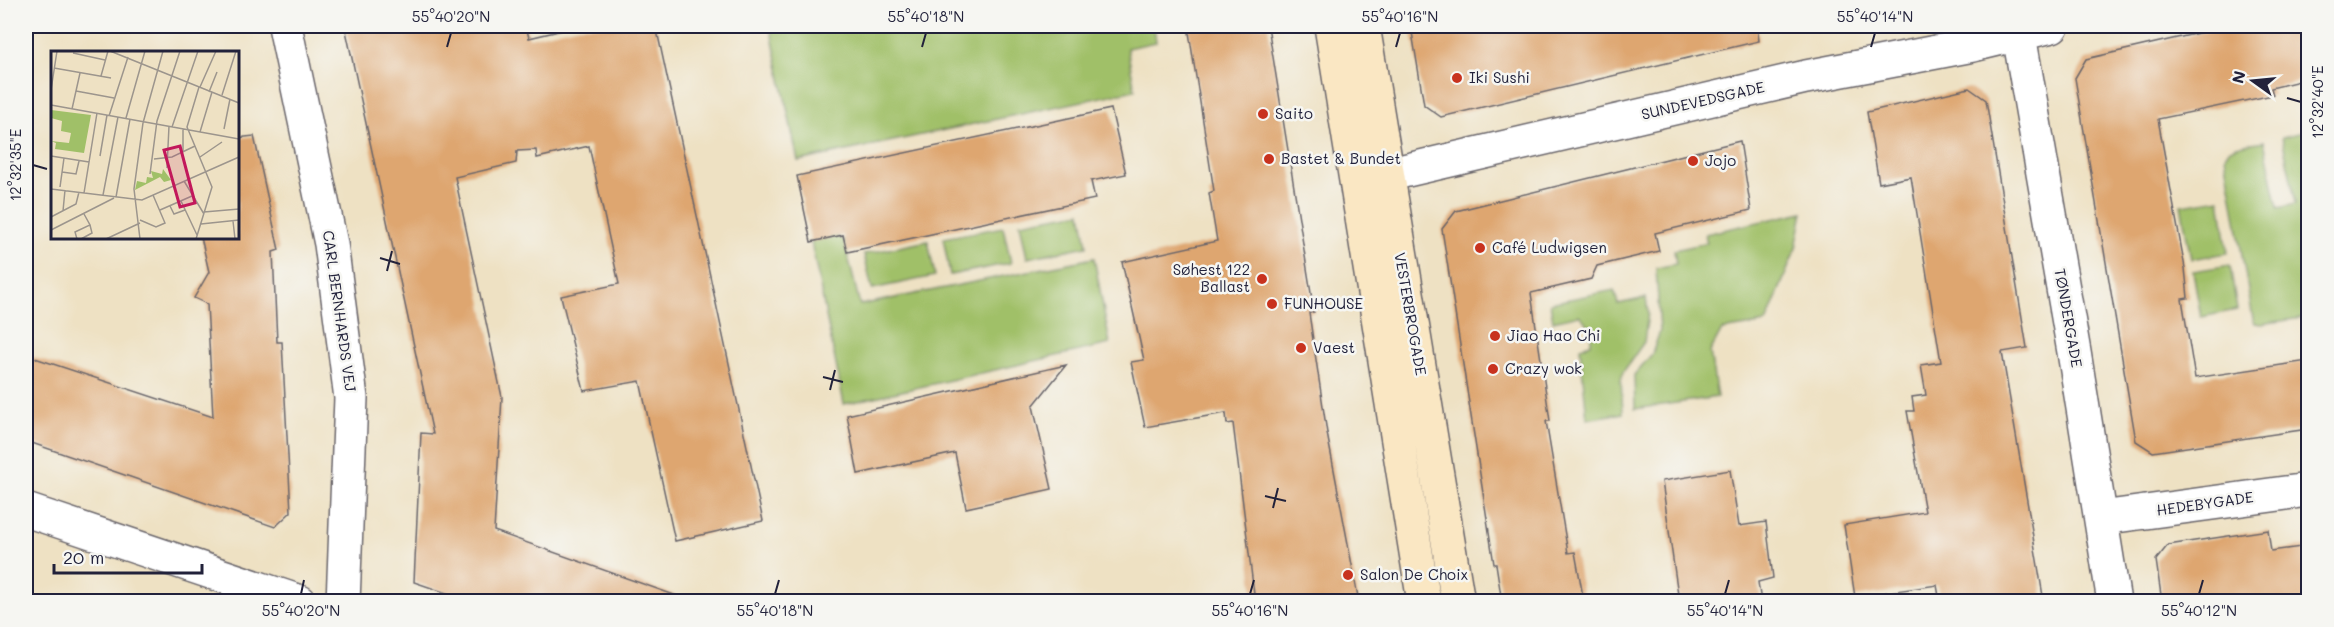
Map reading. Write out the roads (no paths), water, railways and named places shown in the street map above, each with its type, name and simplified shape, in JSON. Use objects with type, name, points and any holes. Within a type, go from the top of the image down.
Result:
[{"type":"street","name":"CARL BERNHARDS VEJ","points":[[285,26],[331,244],[351,398],[343,602]]},
{"type":"street","name":"VESTERBROGADE","points":[[1330,26],[1371,177],[1458,602]]},
{"type":"street","name":"VESTERBROGADE","points":[[1363,26],[1371,177],[1424,602]]},
{"type":"street","name":"SUNDEVEDSGADE","points":[[1371,177],[1806,77],[2019,35],[2052,26]]},
{"type":"street","name":"TØNDERGADE","points":[[2019,35],[2114,602]]},
{"type":"street","name":"HEDEBYGADE","points":[[2101,518],[2308,489]]},
{"type":"street","points":[[26,510],[300,602]]},
{"type":"place","name":"Iki Sushi","points":[[1457,78]]},
{"type":"place","name":"Saito","points":[[1263,114]]},
{"type":"place","name":"Bastet & Bundet","points":[[1269,159]]},
{"type":"place","name":"Jojo","points":[[1693,161]]},
{"type":"place","name":"Café Ludwigsen","points":[[1480,248]]},
{"type":"place","name":"Søhest 122 Ballast","points":[[1262,279]]},
{"type":"place","name":"FUNHOUSE","points":[[1272,304]]},
{"type":"place","name":"Jiao Hao Chi","points":[[1495,336]]},
{"type":"place","name":"Vaest","points":[[1301,348]]},
{"type":"place","name":"Crazy wok","points":[[1493,369]]},
{"type":"place","name":"Salon De Choix","points":[[1348,575]]}]
